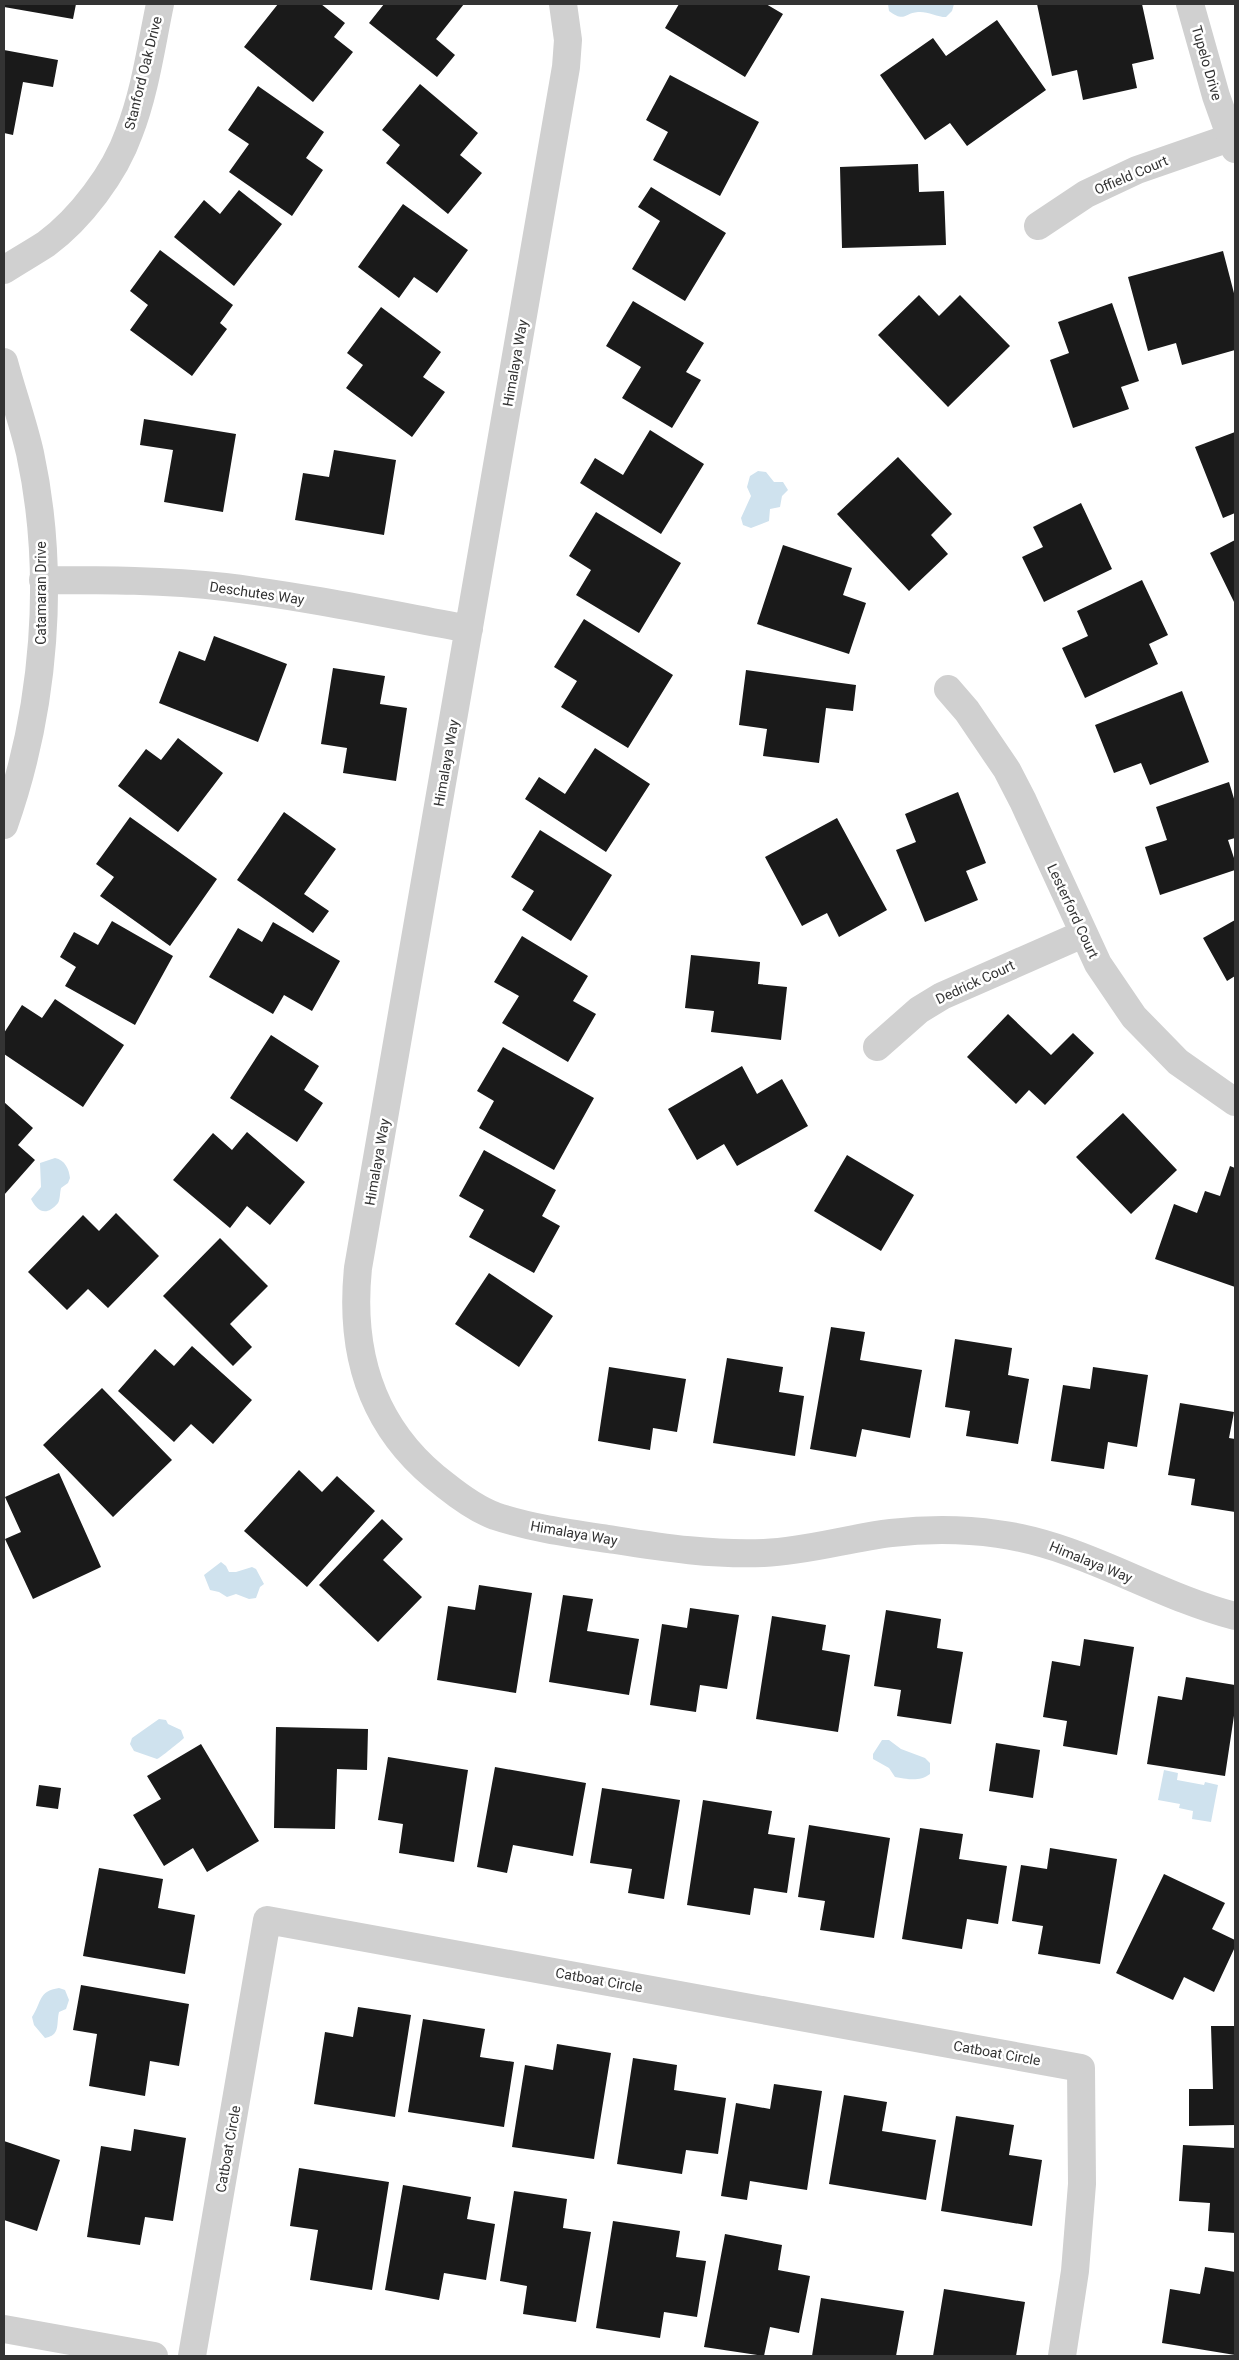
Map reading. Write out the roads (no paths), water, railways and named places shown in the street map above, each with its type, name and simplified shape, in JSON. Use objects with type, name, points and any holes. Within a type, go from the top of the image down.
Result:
[{"type":"street","name":"Stanford Oak Drive","points":[[4,270],[46,244],[67,225],[86,205],[117,158],[129,134],[138,108],[160,4]]},
{"type":"street","name":"Himalaya Way","points":[[564,4],[568,40],[566,67],[355,1296],[355,1324],[359,1351],[376,1403],[405,1450],[424,1470],[468,1503],[493,1515],[545,1530],[707,1553],[764,1553],[798,1550],[890,1533],[944,1529],[999,1534],[1052,1545],[1103,1565],[1155,1590],[1208,1609],[1235,1616]]},
{"type":"street","name":"Tupelo Drive","points":[[1190,4],[1234,141]]},
{"type":"street","name":"Offield Court","points":[[1038,226],[1086,194],[1137,170],[1234,141]]},
{"type":"street","name":"Catamaran Drive","points":[[4,362],[30,454],[39,522],[43,580],[41,651],[32,725],[14,797],[4,825]]},
{"type":"street","name":"Deschutes Way","points":[[43,580],[134,580],[224,587],[315,600],[469,629]]},
{"type":"street","name":"Lesterford Court","points":[[948,689],[967,712],[1007,770],[1024,801],[1098,964],[1134,1017],[1178,1062],[1235,1102]]},
{"type":"street","name":"Dedrick Court","points":[[877,1046],[897,1027],[942,996],[1083,934]]},
{"type":"street","name":"Catboat Circle","points":[[192,2356],[267,1920],[1081,2068],[1082,2184],[1075,2271],[1062,2356]]},
{"type":"street","points":[[4,2329],[154,2356]]},
{"type":"water","points":[[888,4],[954,4],[952,11],[946,17],[921,12],[902,17],[894,15],[889,11]]},
{"type":"water","points":[[758,471],[766,472],[774,482],[783,482],[788,490],[782,496],[780,507],[770,509],[769,521],[751,528],[743,525],[741,518],[751,496],[747,487],[750,476]]},
{"type":"water","points":[[55,1158],[66,1165],[70,1178],[68,1183],[61,1188],[58,1203],[50,1210],[43,1211],[31,1199],[41,1187],[40,1163]]},
{"type":"water","points":[[221,1562],[229,1572],[252,1567],[256,1569],[264,1584],[260,1587],[256,1598],[249,1599],[236,1594],[227,1597],[219,1592],[210,1590],[204,1575]]},
{"type":"water","points":[[159,1719],[166,1720],[168,1724],[181,1730],[184,1738],[157,1759],[134,1751],[130,1744],[132,1738]]},
{"type":"water","points":[[882,1740],[889,1740],[901,1749],[925,1758],[930,1763],[930,1774],[917,1779],[895,1777],[889,1768],[873,1759],[873,1754]]},
{"type":"water","points":[[1164,1770],[1178,1773],[1177,1780],[1204,1785],[1205,1782],[1218,1785],[1211,1822],[1192,1819],[1193,1811],[1179,1808],[1180,1804],[1158,1800]]},
{"type":"water","points":[[59,1988],[65,1990],[69,2000],[66,2009],[59,2012],[56,2032],[50,2037],[45,2038],[34,2025],[32,2017],[41,1998],[52,1989]]}]
